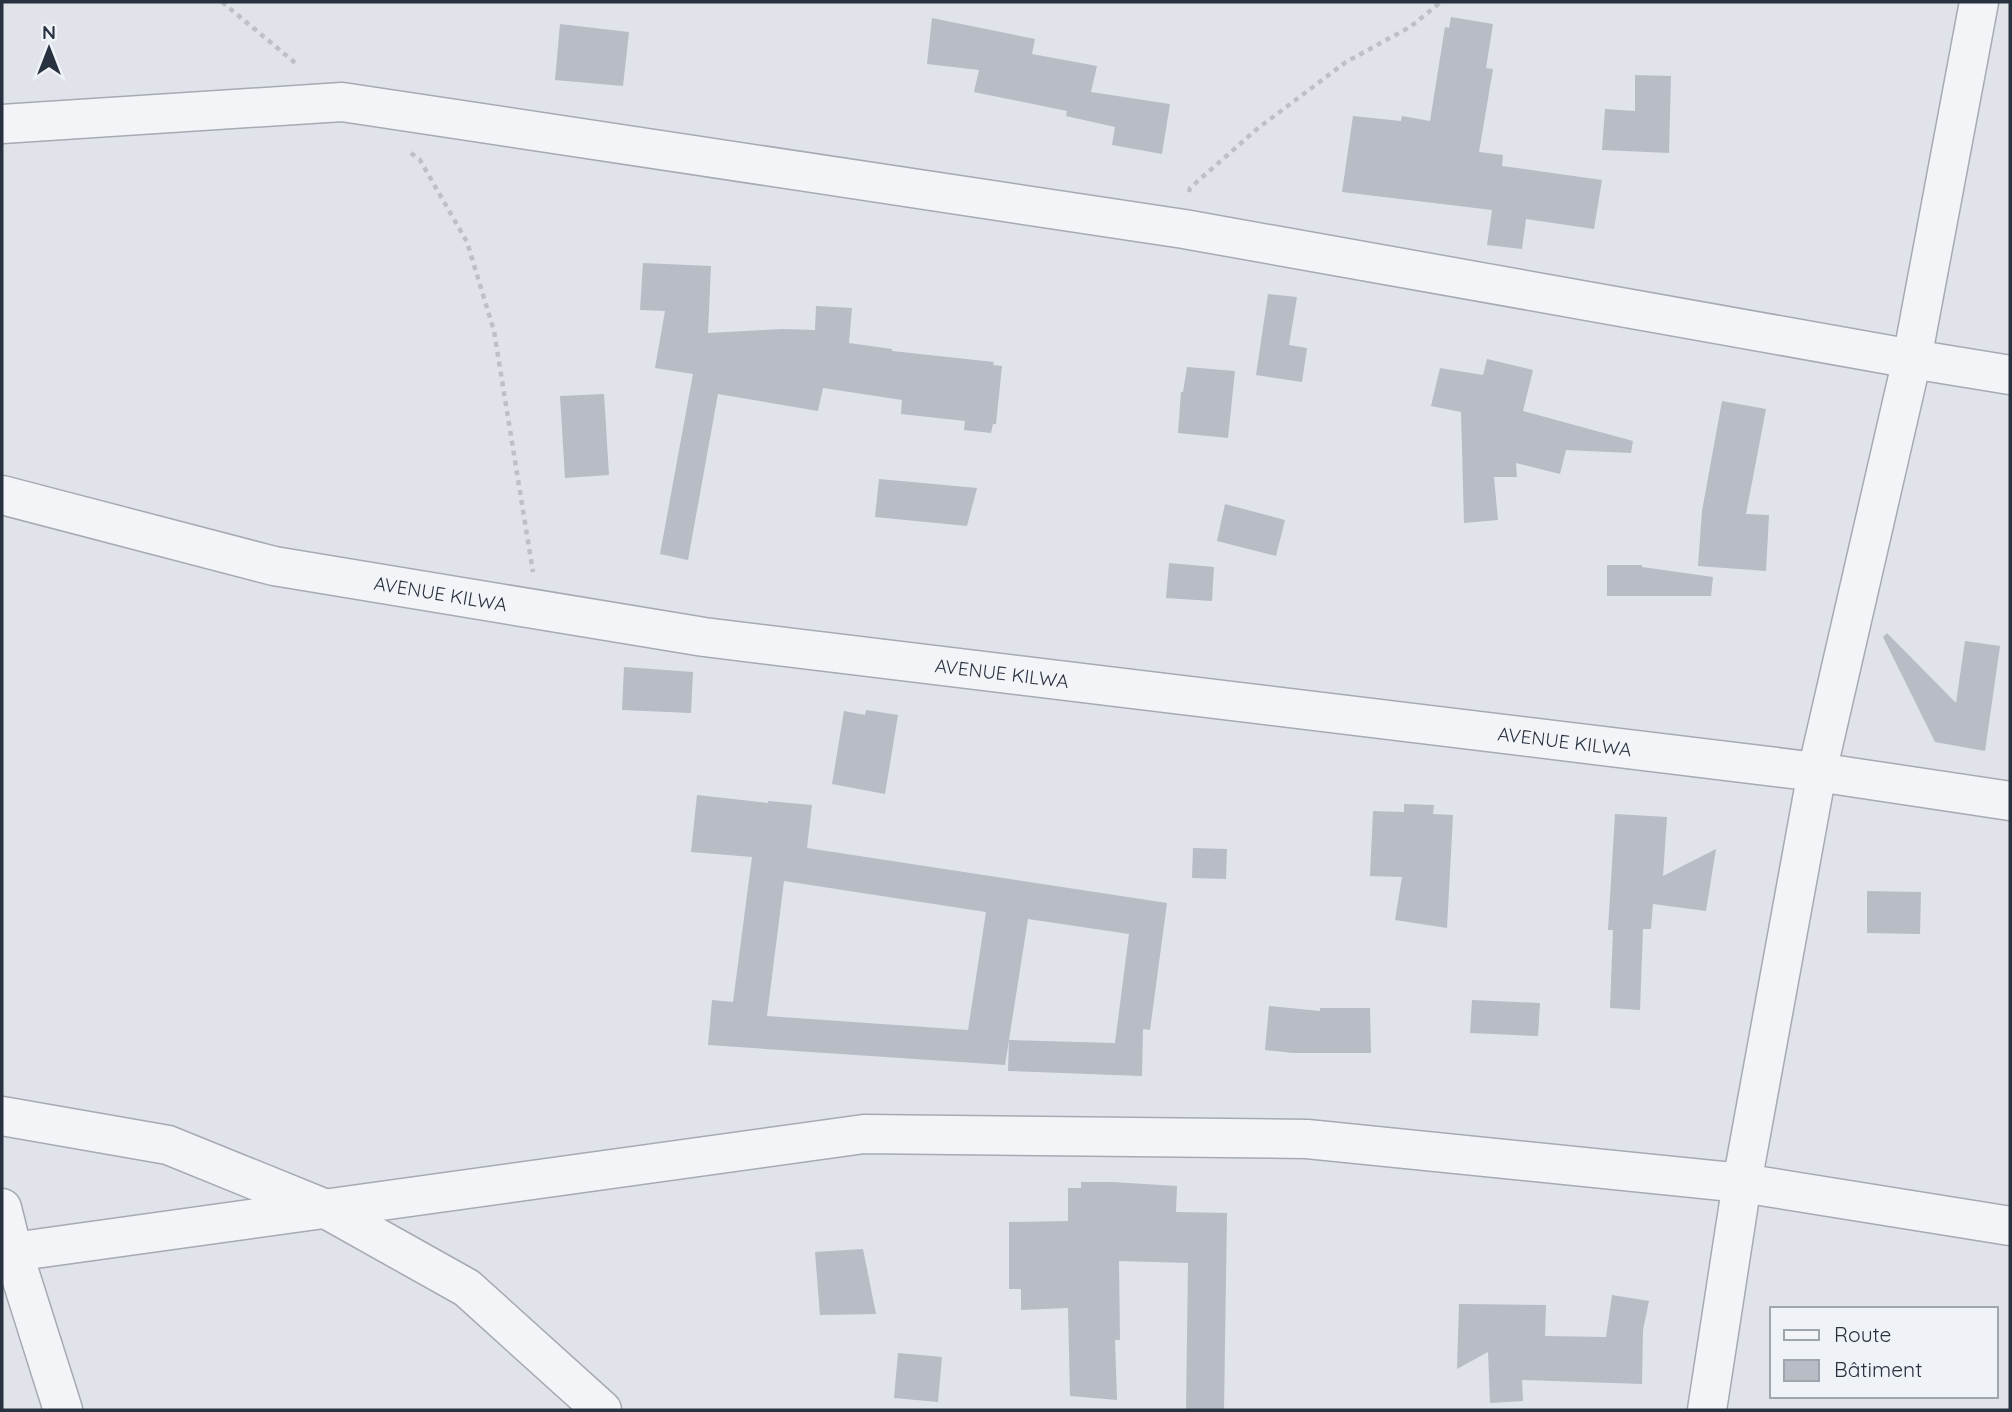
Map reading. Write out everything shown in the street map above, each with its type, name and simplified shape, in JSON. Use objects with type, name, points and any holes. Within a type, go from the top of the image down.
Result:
[{"type":"street","points":[[1707,1410],[1742,1183],[1817,772],[1912,359],[1979,2]]},
{"type":"street","points":[[2,124],[342,102],[1184,229],[1912,359],[2010,374]]},
{"type":"street","name":"AVENUE KILWA","points":[[2,495],[274,566],[704,637],[1817,772],[2010,801]]},
{"type":"street","points":[[2,1116],[168,1145],[326,1209],[467,1288],[602,1410]]},
{"type":"street","points":[[13,1252],[864,1134],[1307,1139],[1742,1183],[2010,1226]]},
{"type":"street","points":[[2,1208],[13,1252],[63,1410]]},
{"type":"path","points":[[222,2],[342,102]]},
{"type":"path","points":[[1184,229],[1190,188],[1257,129],[1346,62],[1410,27],[1441,2]]},
{"type":"path","points":[[409,152],[420,160],[467,242],[494,331],[539,610]]},
{"type":"building","points":[[1451,17],[1493,24],[1486,68],[1493,69],[1479,152],[1503,155],[1502,166],[1602,180],[1594,229],[1526,219],[1522,249],[1487,245],[1492,210],[1342,192],[1353,116],[1401,121],[1402,116],[1430,121],[1445,27],[1449,28]]},
{"type":"building","points":[[932,18],[1035,39],[1032,54],[1097,66],[1091,92],[1170,104],[1162,154],[1112,145],[1115,127],[1066,116],[1067,111],[974,92],[979,70],[927,64]]},
{"type":"building","points":[[560,24],[629,32],[623,86],[555,80]]},
{"type":"building","points":[[1635,75],[1671,76],[1669,153],[1602,150],[1605,109],[1635,111]]},
{"type":"building","points":[[643,263],[711,266],[708,333],[815,330],[816,306],[852,308],[849,343],[892,351],[994,362],[993,365],[1002,366],[996,424],[993,424],[991,433],[964,430],[965,421],[901,414],[902,400],[823,388],[818,411],[718,394],[688,560],[660,554],[693,374],[655,368],[665,311],[640,310]]},
{"type":"building","points":[[1268,294],[1297,297],[1289,345],[1307,348],[1302,382],[1256,375]]},
{"type":"building","points":[[1487,359],[1533,370],[1523,411],[1633,441],[1631,453],[1566,450],[1560,474],[1516,463],[1517,477],[1494,477],[1498,520],[1464,523],[1461,412],[1431,406],[1440,368],[1483,375]]},
{"type":"building","points":[[1187,367],[1235,371],[1228,438],[1178,433],[1181,392]]},
{"type":"building","points":[[604,394],[609,475],[565,478],[560,396]]},
{"type":"building","points":[[1722,401],[1766,409],[1746,514],[1769,515],[1766,571],[1698,566],[1702,511]]},
{"type":"building","points":[[879,479],[977,488],[967,526],[875,517]]},
{"type":"building","points":[[1225,504],[1285,520],[1276,556],[1217,541]]},
{"type":"building","points":[[1169,563],[1214,567],[1212,601],[1166,598]]},
{"type":"building","points":[[1607,565],[1642,565],[1713,577],[1711,596],[1607,596]]},
{"type":"building","points":[[1887,633],[1956,703],[1965,641],[2000,646],[1985,751],[1935,742],[1883,637]]},
{"type":"building","points":[[624,667],[693,672],[691,713],[622,710]]},
{"type":"building","points":[[866,710],[898,715],[885,794],[832,784],[844,711],[865,715]]},
{"type":"building","points":[[697,795],[812,805],[807,848],[1167,903],[1150,1030],[1143,1029],[1142,1076],[1008,1071],[1009,1040],[1115,1043],[1129,934],[1028,919],[1005,1065],[708,1045],[712,1000],[733,1002],[752,857],[691,852]],"holes":[[[784,881],[986,912],[968,1030],[767,1016]]]},
{"type":"building","points":[[1404,804],[1434,805],[1433,814],[1453,815],[1447,928],[1395,920],[1402,877],[1370,876],[1373,811],[1404,812]]},
{"type":"building","points":[[1615,814],[1667,817],[1663,876],[1716,849],[1706,911],[1653,904],[1651,929],[1643,929],[1640,1010],[1610,1008],[1613,930],[1608,930]]},
{"type":"building","points":[[1193,848],[1227,849],[1226,879],[1192,878]]},
{"type":"building","points":[[1867,891],[1921,892],[1920,934],[1867,933]]},
{"type":"building","points":[[1472,1000],[1540,1003],[1538,1036],[1470,1033]]},
{"type":"building","points":[[1269,1006],[1320,1011],[1320,1008],[1370,1008],[1371,1053],[1293,1053],[1265,1050]]},
{"type":"building","points":[[1081,1182],[1177,1186],[1176,1212],[1227,1213],[1224,1410],[1186,1410],[1188,1263],[1119,1261],[1120,1340],[1115,1340],[1117,1400],[1070,1396],[1068,1308],[1021,1310],[1021,1289],[1009,1289],[1009,1222],[1068,1221],[1068,1188],[1081,1188]]},
{"type":"building","points":[[863,1249],[876,1314],[820,1315],[815,1252]]},
{"type":"building","points":[[1612,1295],[1649,1301],[1643,1330],[1642,1384],[1522,1380],[1523,1401],[1490,1403],[1488,1352],[1457,1369],[1459,1304],[1546,1305],[1545,1336],[1606,1337]]},
{"type":"building","points":[[898,1353],[942,1357],[938,1402],[894,1398]]}]
